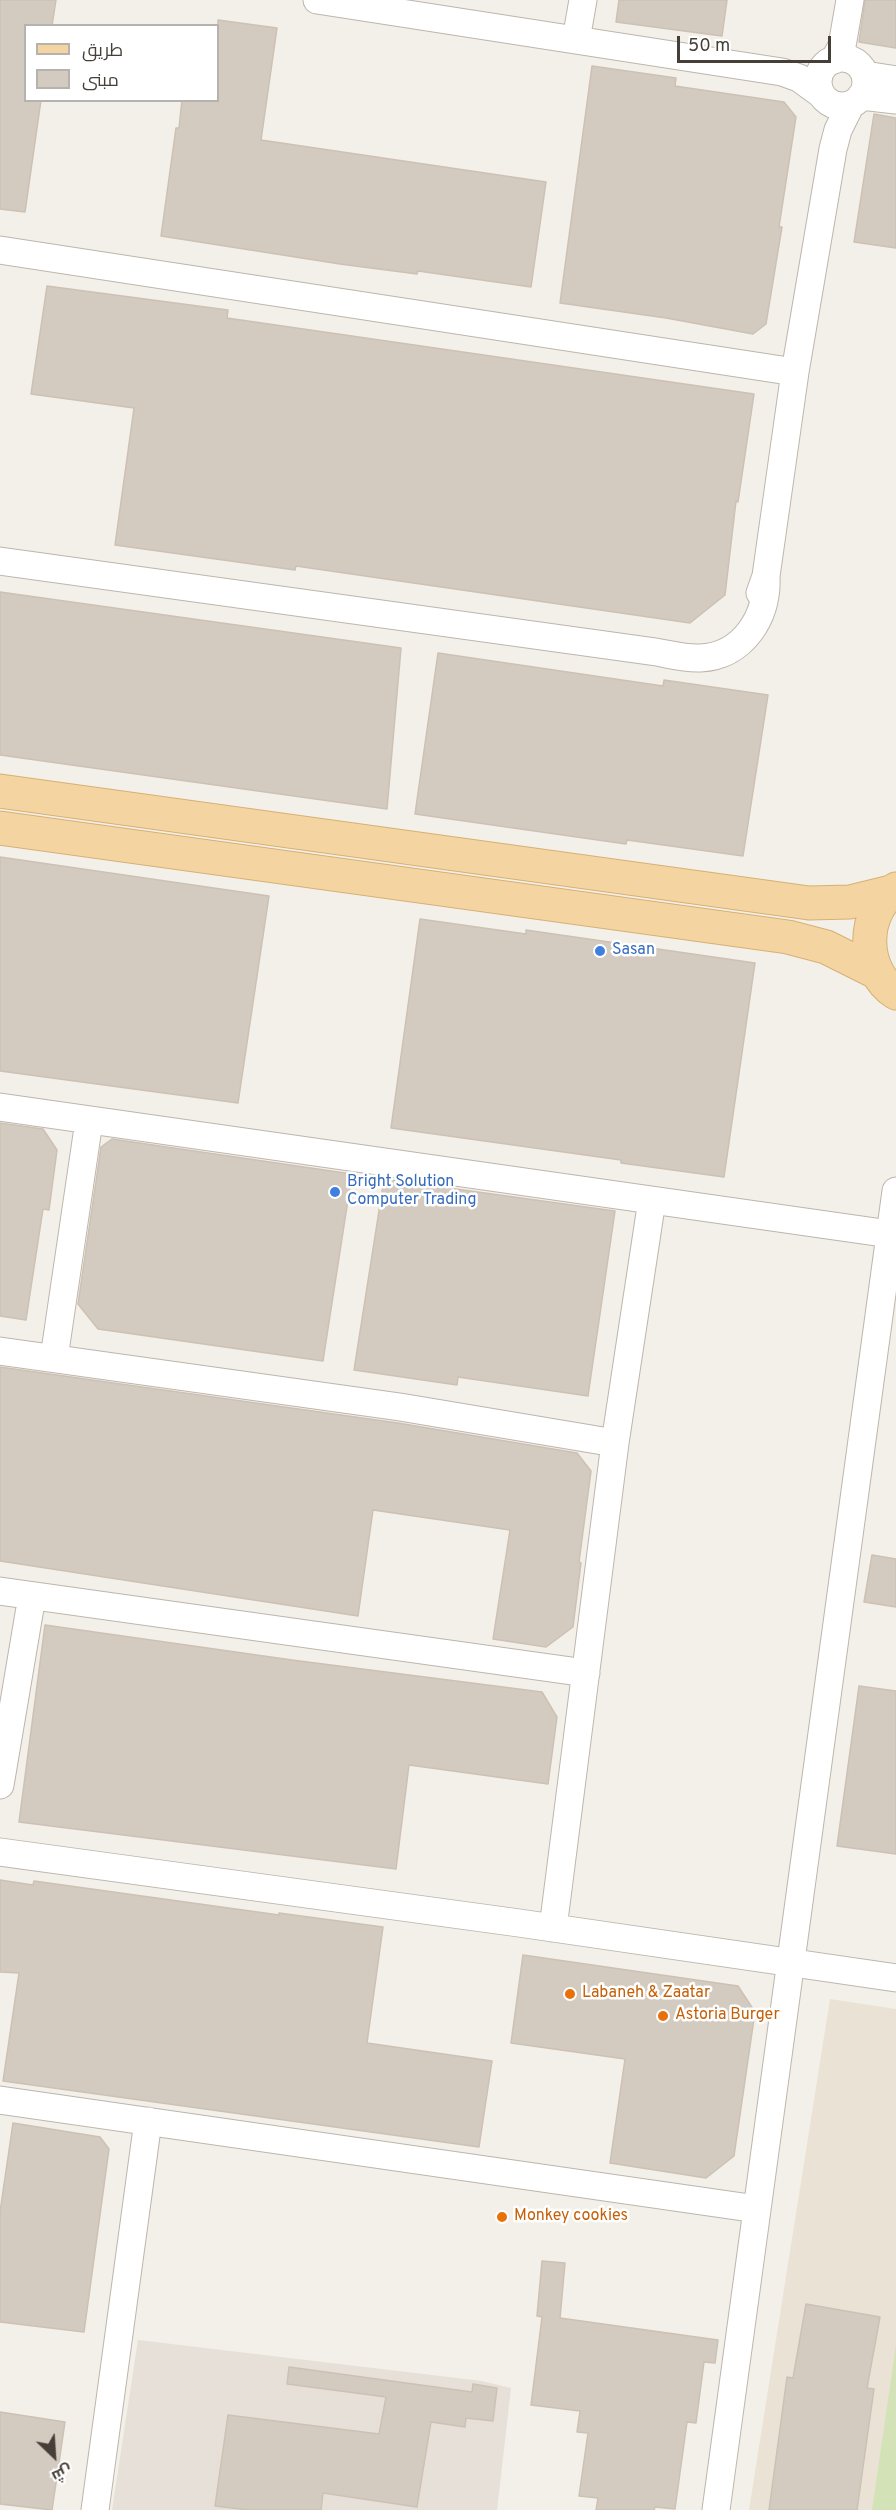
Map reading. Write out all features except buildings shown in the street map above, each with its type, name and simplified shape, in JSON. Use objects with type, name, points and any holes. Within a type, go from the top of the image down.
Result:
[{"type":"main road","points":[[0,791],[808,903],[850,902],[894,890]]},
{"type":"main road","points":[[0,828],[788,937],[826,947],[890,990]]},
{"type":"main road","points":[[176,852],[193,844],[211,841],[270,849],[280,843],[284,831]]},
{"type":"main road","points":[[890,990],[869,945],[870,930],[882,903],[894,890]]},
{"type":"street","points":[[317,0],[782,72],[807,83],[836,105],[859,92],[896,80]]},
{"type":"street","points":[[576,40],[583,0]]},
{"type":"street","points":[[832,149],[831,128],[818,87],[819,73],[842,46],[850,0]]},
{"type":"street","points":[[0,561],[667,654],[704,647],[724,636],[736,627],[755,604],[766,576],[795,372],[832,149],[838,130],[859,92],[856,62],[841,58],[782,72]]},
{"type":"street","points":[[859,92],[896,100]]},
{"type":"street","points":[[0,250],[795,372]]},
{"type":"street","points":[[0,1107],[890,1234]]},
{"type":"street","points":[[54,1358],[89,1121]]},
{"type":"street","points":[[716,2510],[896,1191]]},
{"type":"street","points":[[553,1928],[615,1443],[652,1200]]},
{"type":"street","points":[[0,1351],[400,1407],[615,1443]]},
{"type":"street","points":[[0,1591],[586,1673]]},
{"type":"street","points":[[0,1785],[32,1596]]},
{"type":"street","points":[[0,1852],[896,1978]]},
{"type":"street","points":[[0,2100],[757,2209]]},
{"type":"street","points":[[95,2510],[148,2121]]},
{"type":"shaded area","points":[[830,1999],[896,2009],[896,2510],[749,2510]]},
{"type":"shaded area","points":[[138,2340],[482,2381],[511,2388],[497,2510],[112,2510]]},
{"type":"green space","points":[[896,2345],[896,2510],[872,2510]]},
{"type":"place","name":"Sasan","points":[[600,951]]},
{"type":"place","name":"Bright Solution Computer Trading","points":[[335,1192]]},
{"type":"place","name":"Labaneh & Zaatar","points":[[570,1994]]},
{"type":"place","name":"Astoria Burger","points":[[663,2016]]},
{"type":"place","name":"Monkey cookies","points":[[502,2217]]}]
